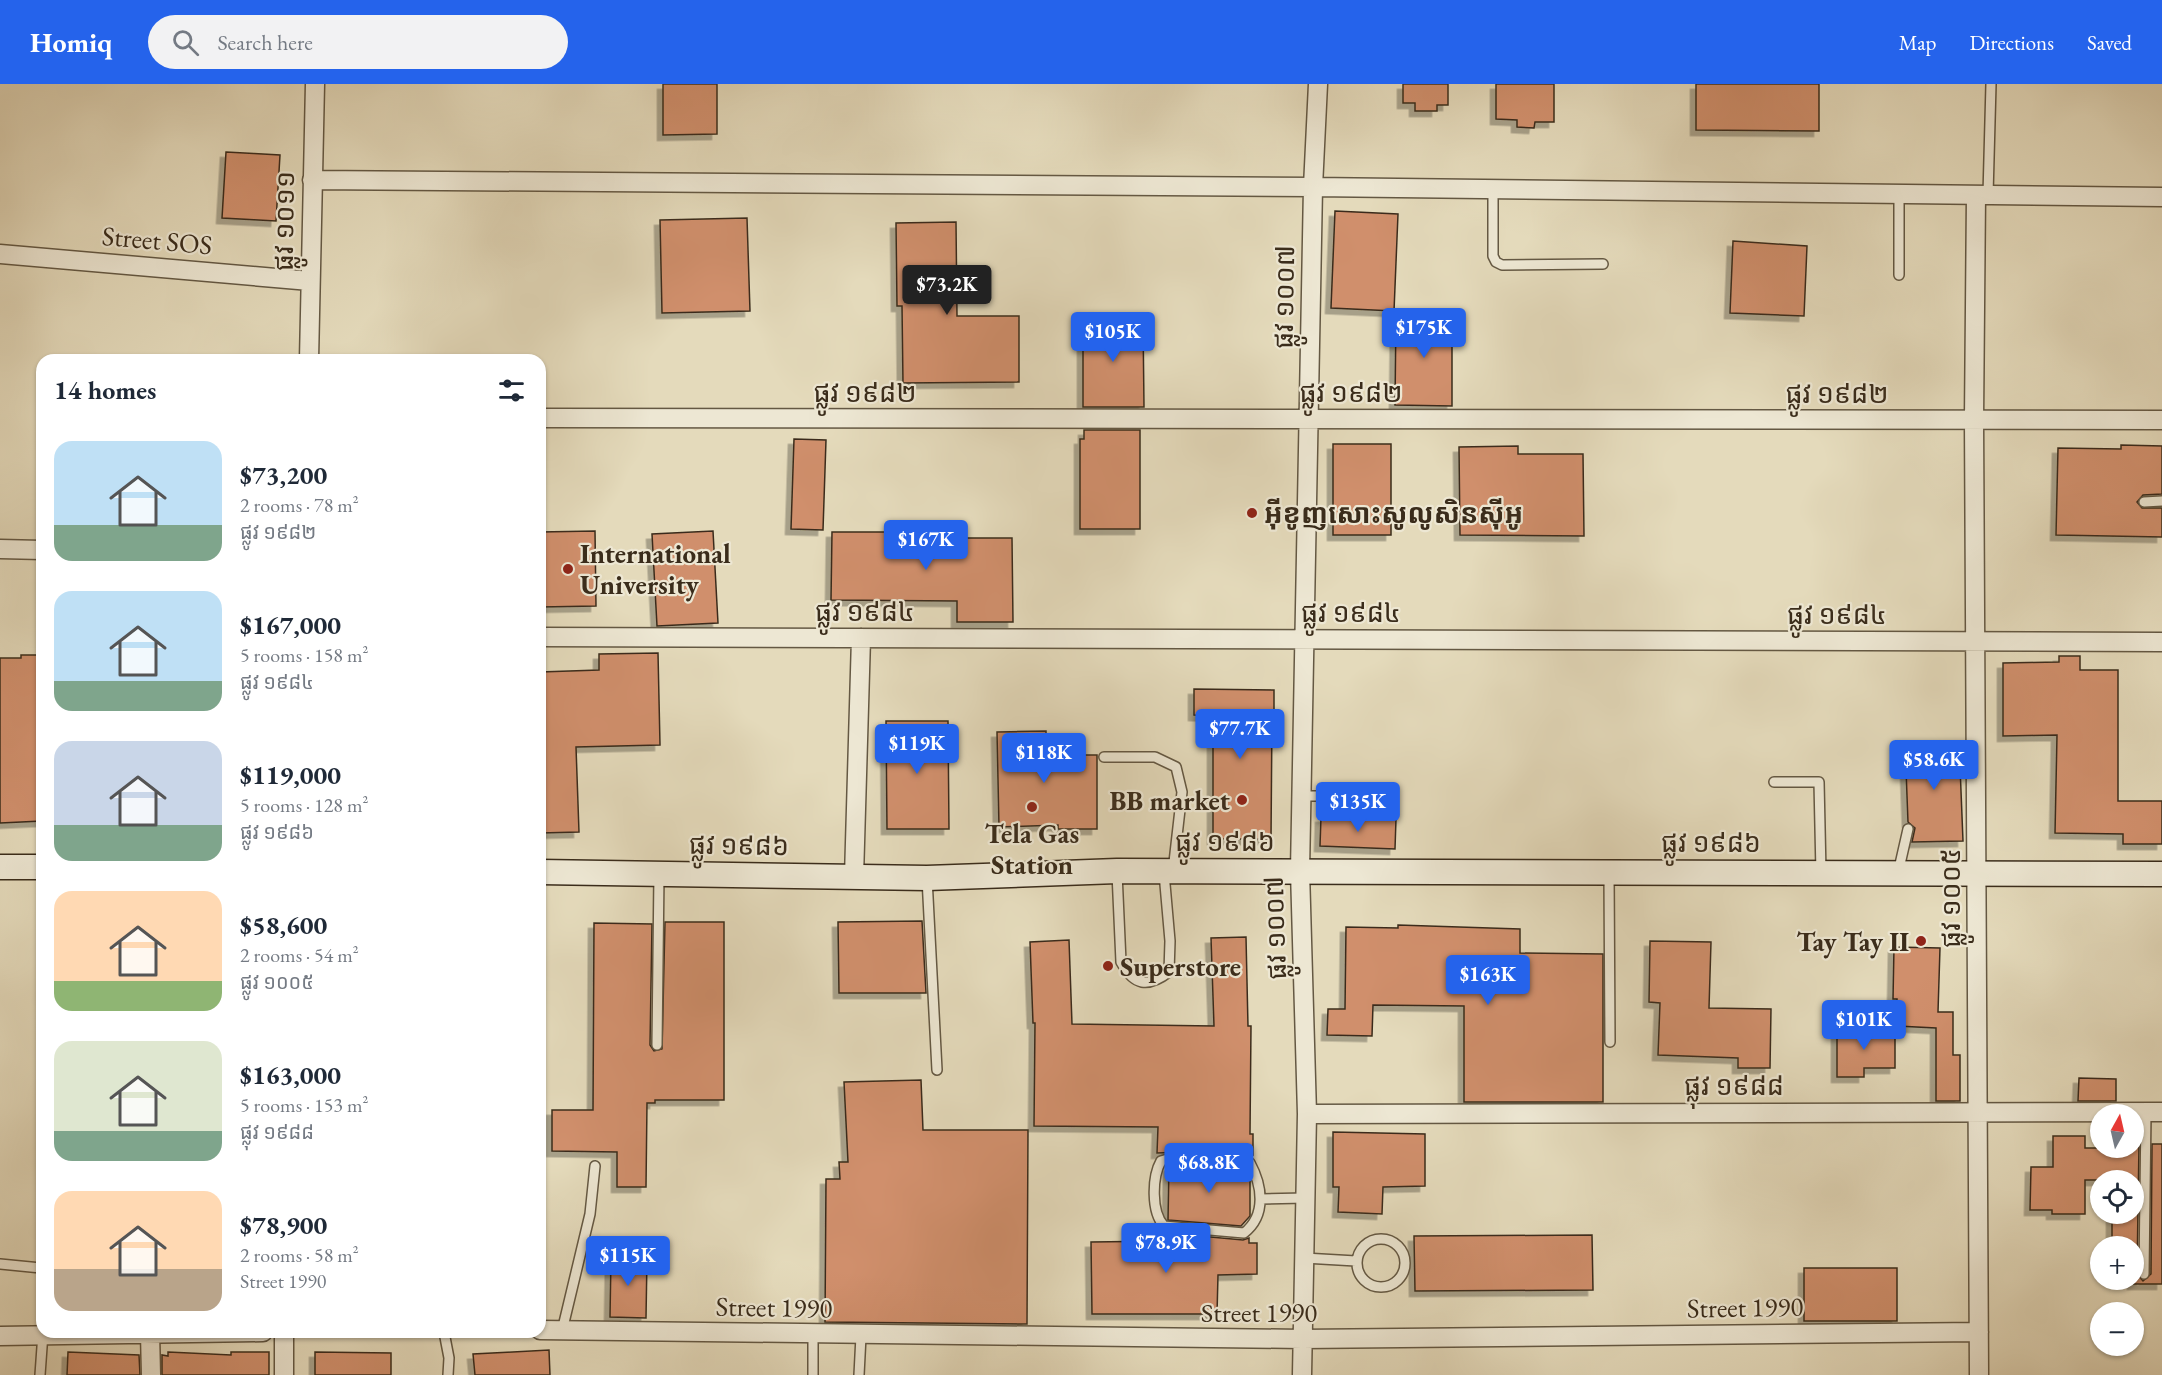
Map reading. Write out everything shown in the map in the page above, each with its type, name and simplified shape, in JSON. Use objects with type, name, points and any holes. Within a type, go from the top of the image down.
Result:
[{"type":"main road","points":[[0,867],[36,867]]},
{"type":"main road","name":"ផ្លូវ ១៩៨៦","points":[[546,872],[927,878],[1117,871],[2162,874]]},
{"type":"street","name":"ផ្លូវ ១០១១","points":[[309,354],[315,84]]},
{"type":"street","name":"ផ្លូវ ១០០៧","points":[[1302,1375],[1307,1114],[1300,871],[1313,186],[1318,84]]},
{"type":"street","points":[[312,180],[1313,186],[2162,197]]},
{"type":"street","name":"ផ្លូវ ១០០៥","points":[[1979,1375],[1977,873],[1969,816],[1976,642],[1974,420],[1982,195]]},
{"type":"street","name":"Street SOS","points":[[0,254],[310,281]]},
{"type":"street","name":"ផ្លូវ ១៩៨២","points":[[546,418],[2162,420]]},
{"type":"street","points":[[0,549],[36,549]]},
{"type":"street","name":"ផ្លូវ ១៩៨៤","points":[[546,637],[2162,642]]},
{"type":"street","points":[[854,877],[861,638]]},
{"type":"street","name":"ផ្លុវ ១៩៨៨","points":[[1307,1114],[2154,1112]]},
{"type":"street","name":"Street 1990","points":[[546,1330],[861,1336],[1302,1339],[1978,1332]]},
{"type":"street","points":[[0,1336],[36,1334]]},
{"type":"street","points":[[150,1338],[151,1375]]},
{"type":"street","points":[[284,1338],[284,1375]]},
{"type":"lane","points":[[1982,195],[1991,84]]},
{"type":"lane","points":[[1493,189],[1493,256],[1496,262],[1502,265],[1603,264]]},
{"type":"lane","points":[[1899,194],[1899,275]]},
{"type":"lane","points":[[2144,502],[2162,501]]},
{"type":"lane","points":[[1104,757],[1155,757],[1176,767],[1182,792],[1168,871],[1169,972],[1155,983],[1138,982],[1127,974],[1121,963],[1117,871]]},
{"type":"lane","points":[[1774,782],[1820,782],[1821,873]]},
{"type":"lane","points":[[1302,796],[1391,796]]},
{"type":"lane","points":[[1898,873],[1908,830]]},
{"type":"lane","points":[[1609,872],[1610,1042]]},
{"type":"lane","points":[[657,1045],[659,874]]},
{"type":"lane","points":[[927,878],[937,1070]]},
{"type":"lane","points":[[2144,1274],[2154,1112]]},
{"type":"lane","points":[[1171,1158],[1236,1158],[1250,1163],[1259,1179],[1261,1199],[1252,1227],[1244,1233],[1164,1226],[1158,1220],[1155,1203],[1157,1168],[1161,1161],[1171,1158]]},
{"type":"lane","points":[[562,1330],[591,1214],[595,1166]]},
{"type":"lane","points":[[1261,1199],[1305,1198]]},
{"type":"lane","points":[[1376,1239],[1384,1239],[1398,1246],[1403,1252],[1405,1268],[1396,1282],[1382,1287],[1366,1282],[1356,1261],[1362,1247],[1376,1239]]},
{"type":"lane","points":[[1304,1258],[1356,1261]]},
{"type":"lane","points":[[0,1264],[36,1268]]},
{"type":"lane","points":[[813,1335],[813,1375]]},
{"type":"lane","points":[[859,1375],[861,1336]]},
{"type":"lane","points":[[40,1375],[43,1338]]},
{"type":"lane","points":[[445,1338],[449,1358],[448,1375]]},
{"type":"building","points":[[663,84],[717,84],[717,134],[663,135]]},
{"type":"building","points":[[1403,84],[1448,84],[1448,105],[1437,105],[1437,111],[1415,111],[1415,103],[1403,103]]},
{"type":"building","points":[[1496,84],[1554,84],[1554,122],[1535,122],[1534,128],[1517,127],[1517,120],[1496,119]]},
{"type":"building","points":[[1696,84],[1819,84],[1819,131],[1696,130]]},
{"type":"building","points":[[226,152],[280,155],[276,221],[222,218]]},
{"type":"building","points":[[1335,211],[1398,214],[1394,311],[1331,308]]},
{"type":"building","points":[[747,218],[750,311],[662,313],[660,220]]},
{"type":"building","points":[[956,222],[957,316],[1019,316],[1019,382],[903,383],[902,306],[897,306],[896,223]]},
{"type":"building","points":[[1733,241],[1807,246],[1804,316],[1730,313]]},
{"type":"building","points":[[1396,312],[1452,312],[1452,406],[1395,405]]},
{"type":"building","points":[[1083,319],[1143,319],[1144,407],[1083,407]]},
{"type":"building","points":[[1084,430],[1140,430],[1140,529],[1080,529],[1080,439],[1084,439]]},
{"type":"building","points":[[794,439],[826,440],[823,530],[791,529]]},
{"type":"building","points":[[1333,444],[1391,444],[1391,535],[1333,535]]},
{"type":"building","points":[[2121,445],[2162,446],[2162,494],[2143,495],[2137,502],[2142,508],[2162,508],[2162,537],[2056,535],[2058,448],[2121,449]]},
{"type":"building","points":[[1518,446],[1518,454],[1583,454],[1584,536],[1460,535],[1459,447]]},
{"type":"building","name":"International University","points":[[595,531],[596,606],[546,607],[546,532]]},
{"type":"building","points":[[713,531],[718,623],[657,626],[652,534]]},
{"type":"building","points":[[832,532],[946,532],[946,538],[1012,538],[1013,622],[957,622],[957,601],[831,600]]},
{"type":"building","points":[[658,653],[660,745],[576,747],[579,832],[546,833],[546,672],[599,670],[599,654]]},
{"type":"building","points":[[21,655],[36,655],[36,821],[0,823],[0,658],[21,658]]},
{"type":"building","points":[[2059,656],[2080,656],[2080,670],[2118,670],[2118,801],[2162,801],[2162,844],[2123,844],[2123,834],[2055,833],[2057,735],[2003,736],[2003,663],[2059,662]]},
{"type":"building","points":[[1194,689],[1274,690],[1271,839],[1213,839],[1213,716],[1194,715]]},
{"type":"building","points":[[886,721],[948,721],[949,829],[887,829]]},
{"type":"building","points":[[1046,731],[1046,755],[1097,755],[1097,829],[1058,829],[1058,825],[999,827],[997,732]]},
{"type":"building","points":[[1959,741],[1963,841],[1912,842],[1915,828],[1908,822],[1905,743]]},
{"type":"building","points":[[1321,817],[1396,819],[1395,849],[1320,846]]},
{"type":"building","points":[[922,921],[926,993],[839,993],[838,922]]},
{"type":"building","points":[[665,922],[724,922],[724,1100],[655,1100],[655,1103],[647,1103],[646,1187],[617,1187],[617,1152],[552,1151],[552,1110],[593,1110],[594,923],[652,924],[650,1045],[654,1051],[662,1049]]},
{"type":"building","points":[[1398,925],[1520,929],[1520,953],[1603,954],[1603,1102],[1464,1102],[1464,1006],[1373,1005],[1372,1036],[1327,1035],[1328,1009],[1345,1009],[1346,927],[1398,928]]},
{"type":"building","points":[[1246,937],[1248,1026],[1251,1026],[1250,1134],[1253,1134],[1253,1155],[1236,1150],[1157,1153],[1158,1127],[1034,1126],[1035,1023],[1033,1023],[1030,942],[1069,940],[1072,1024],[1214,1026],[1211,938]]},
{"type":"building","points":[[1650,941],[1711,942],[1709,1008],[1771,1009],[1770,1068],[1738,1068],[1738,1058],[1658,1055],[1660,1003],[1649,1002]]},
{"type":"building","points":[[1894,947],[1940,948],[1938,1012],[1953,1012],[1953,1055],[1960,1055],[1960,1101],[1936,1101],[1936,1028],[1897,1026],[1897,999],[1893,999]]},
{"type":"building","points":[[1837,1028],[1895,1031],[1895,1068],[1864,1068],[1864,1077],[1837,1077]]},
{"type":"building","points":[[2079,1078],[2116,1079],[2116,1101],[2078,1101]]},
{"type":"building","points":[[921,1080],[923,1130],[1028,1130],[1027,1324],[825,1322],[826,1179],[840,1179],[839,1162],[848,1162],[844,1082]]},
{"type":"building","points":[[1333,1132],[1425,1134],[1425,1186],[1383,1187],[1382,1214],[1338,1212],[1339,1187],[1333,1187]]},
{"type":"building","points":[[2053,1136],[2085,1136],[2085,1148],[2090,1148],[2090,1158],[2139,1158],[2139,1170],[2090,1170],[2090,1180],[2085,1180],[2085,1214],[2052,1214],[2052,1210],[2030,1210],[2031,1167],[2053,1167]]},
{"type":"building","points":[[2152,1144],[2162,1144],[2162,1284],[2144,1284],[2144,1280],[2151,1274]]},
{"type":"building","points":[[1235,1164],[1245,1168],[1250,1181],[1250,1216],[1241,1226],[1168,1220],[1169,1166]]},
{"type":"building","points":[[2112,1224],[2138,1224],[2138,1236],[2112,1236]]},
{"type":"building","points":[[1167,1233],[1243,1240],[1249,1238],[1249,1243],[1257,1243],[1257,1274],[1218,1275],[1217,1314],[1092,1314],[1091,1242],[1167,1241]]},
{"type":"building","points":[[1592,1235],[1593,1290],[1415,1291],[1414,1236]]},
{"type":"building","points":[[611,1257],[647,1258],[646,1318],[610,1317]]},
{"type":"building","points":[[1804,1268],[1897,1268],[1897,1321],[1804,1321]]},
{"type":"building","points":[[549,1350],[550,1375],[475,1375],[473,1354]]},
{"type":"building","points":[[68,1352],[139,1355],[140,1375],[67,1375]]},
{"type":"building","points":[[168,1352],[231,1355],[231,1352],[269,1352],[269,1375],[162,1375],[162,1355],[168,1356]]},
{"type":"building","points":[[315,1352],[391,1353],[391,1375],[315,1375]]},
{"type":"place","name":"អ៊ីខូញសោះសូលូសិនស៊ីអូ","points":[[1252,513]]},
{"type":"place","name":"International University","points":[[568,569]]},
{"type":"place","name":"BB market","points":[[1242,800]]},
{"type":"place","name":"Tela Gas Station","points":[[1032,807]]},
{"type":"place","name":"Tay Tay II","points":[[1921,941]]},
{"type":"place","name":"Superstore","points":[[1108,966]]}]
